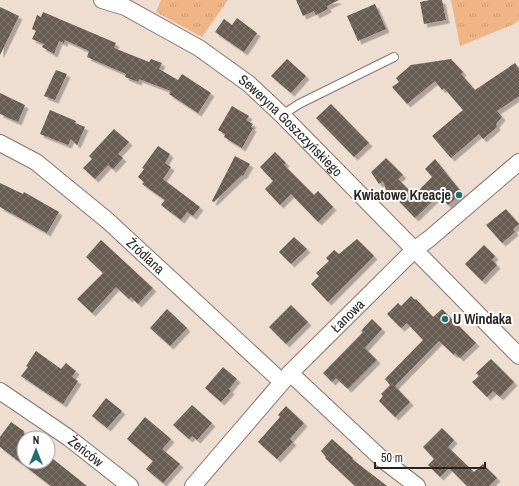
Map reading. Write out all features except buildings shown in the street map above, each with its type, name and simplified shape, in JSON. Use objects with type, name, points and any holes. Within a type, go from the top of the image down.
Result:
[{"type":"street","name":"Seweryna Goszczyńskiego","points":[[102,0],[125,7],[199,48],[249,84],[282,115],[519,356]]},
{"type":"street","name":"Źródlana","points":[[0,142],[36,162],[108,222],[383,460],[417,486]]},
{"type":"street","name":"Łanowa","points":[[192,486],[286,377],[414,250],[519,162]]},
{"type":"street","name":"Żeńców","points":[[0,391],[69,438],[130,486]]},
{"type":"lane","points":[[282,115],[299,104],[394,57]]},
{"type":"green space","points":[[161,0],[228,0],[202,37],[156,12]]},
{"type":"green space","points":[[451,0],[519,0],[519,20],[514,24],[460,46]]},
{"type":"place","name":"Kwiatowe Kreacje","points":[[459,195]]},
{"type":"place","name":"U Windaka","points":[[445,319]]}]
